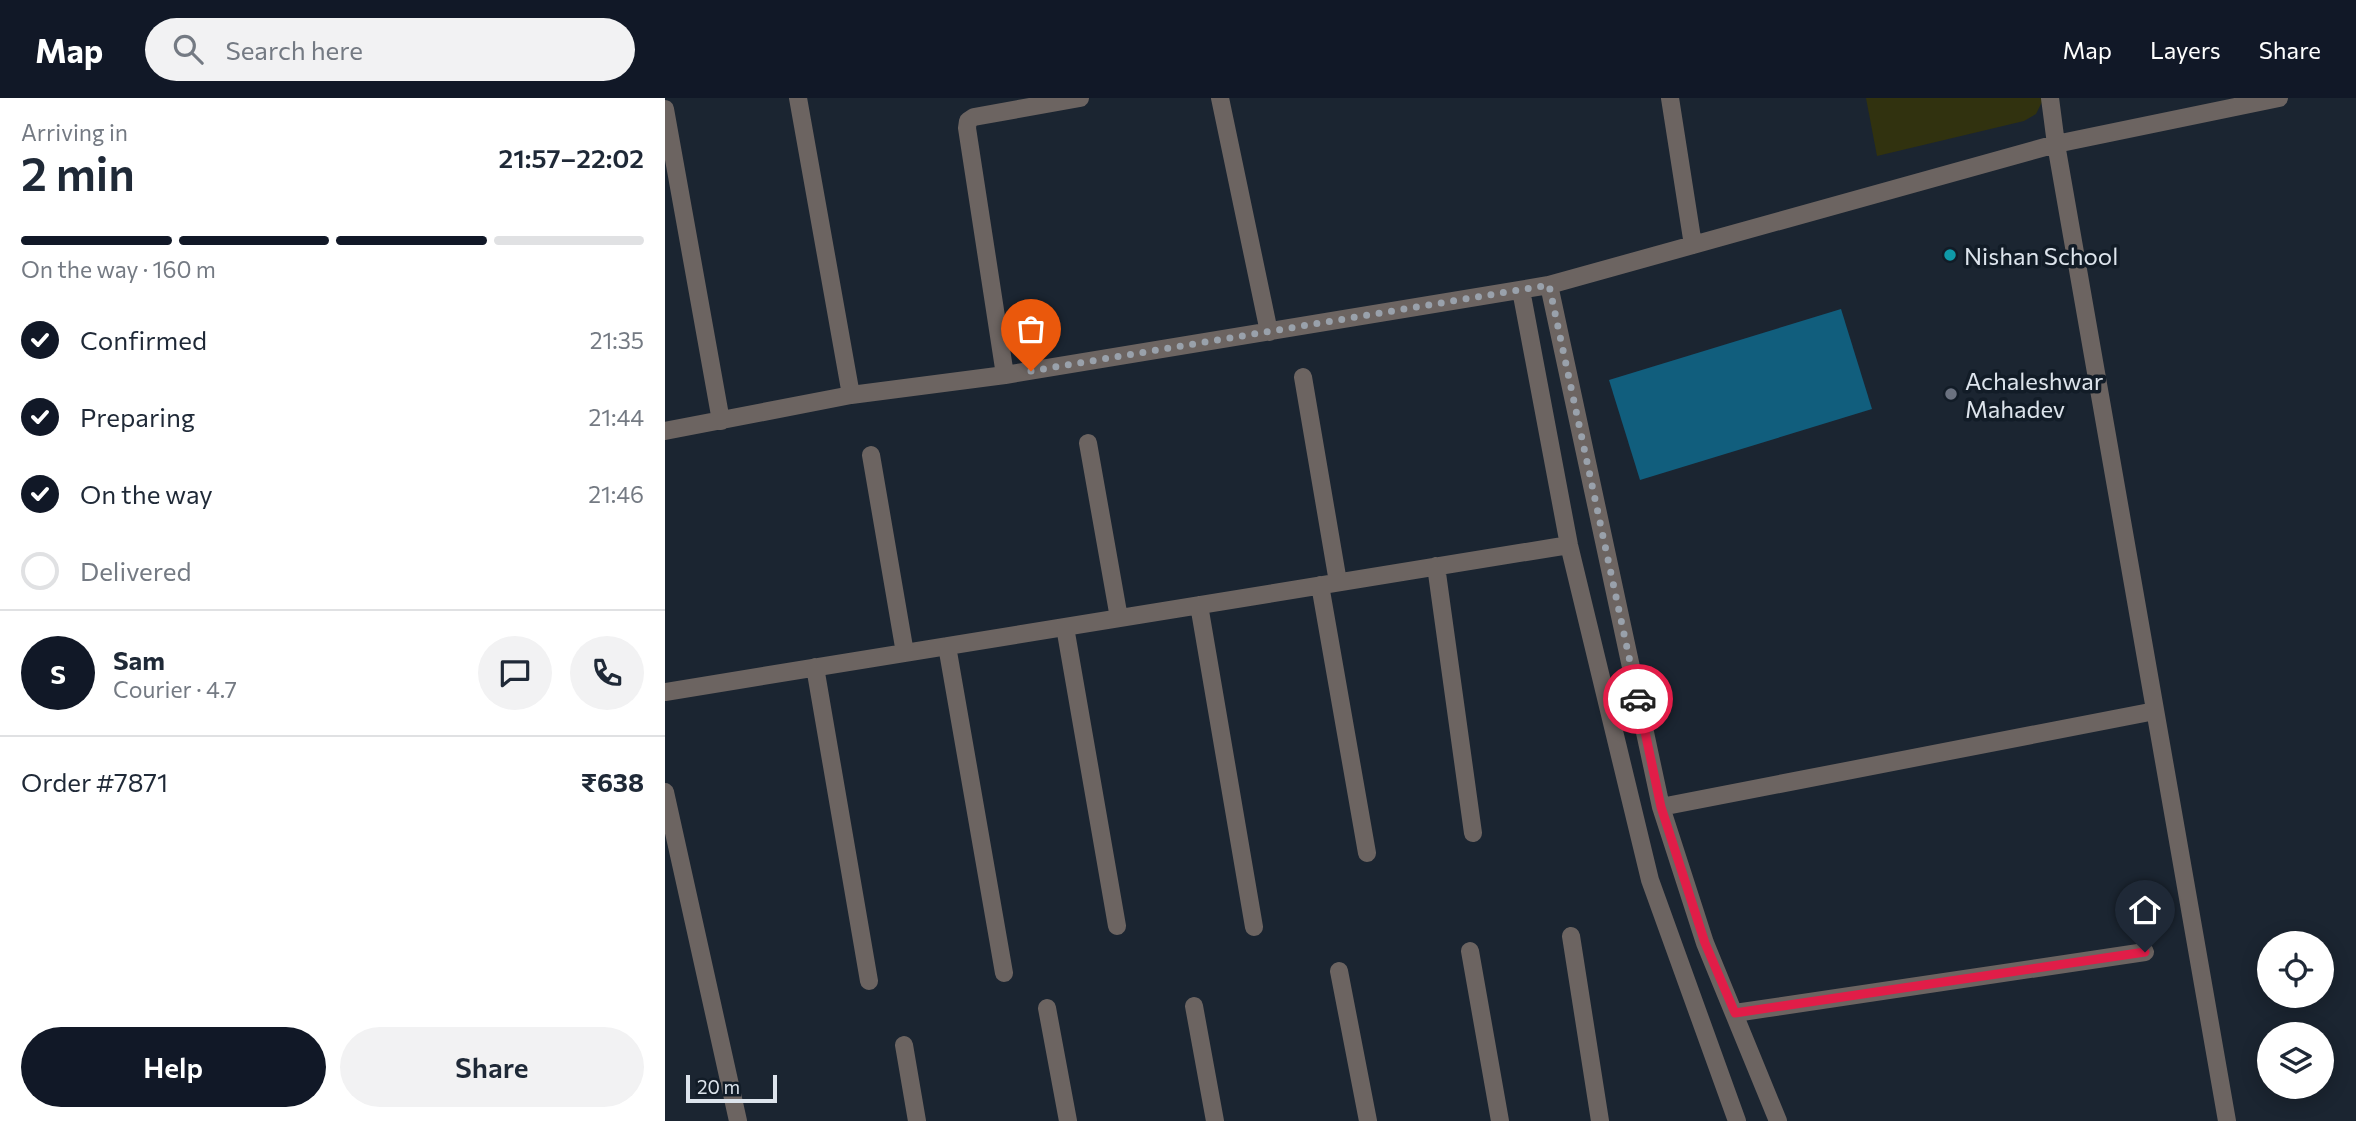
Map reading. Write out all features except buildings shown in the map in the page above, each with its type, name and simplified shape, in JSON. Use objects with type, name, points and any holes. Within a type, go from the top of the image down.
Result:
[{"type":"street","points":[[798,98],[851,395]]},
{"type":"street","points":[[1005,375],[968,121],[974,117],[1080,98]]},
{"type":"street","points":[[1220,98],[1269,332]]},
{"type":"street","points":[[1670,98],[1693,245]]},
{"type":"street","points":[[2050,98],[2227,1121]]},
{"type":"street","points":[[665,431],[851,395],[1005,375],[1549,285],[2056,144],[2252,101],[2279,98]]},
{"type":"street","points":[[665,109],[721,421]]},
{"type":"street","points":[[1549,285],[1661,807],[1705,943],[1777,1121]]},
{"type":"street","points":[[1521,290],[1569,545],[1650,880],[1737,1121]]},
{"type":"street","points":[[1303,377],[1338,582]]},
{"type":"street","points":[[1088,443],[1119,618]]},
{"type":"street","points":[[871,455],[905,653]]},
{"type":"street","points":[[665,692],[1569,545]]},
{"type":"street","points":[[1436,566],[1473,833]]},
{"type":"street","points":[[1320,585],[1367,853]]},
{"type":"street","points":[[1199,605],[1254,927]]},
{"type":"street","points":[[1065,627],[1117,926]]},
{"type":"street","points":[[947,646],[1004,972]]},
{"type":"street","points":[[815,667],[869,981]]},
{"type":"street","points":[[1661,807],[2155,711]]},
{"type":"street","points":[[665,792],[738,1121]]},
{"type":"street","points":[[1571,936],[1600,1121]]},
{"type":"street","points":[[1471,951],[1500,1121]]},
{"type":"street","points":[[1735,1013],[2145,952]]},
{"type":"street","points":[[1339,971],[1368,1121]]},
{"type":"street","points":[[1194,1006],[1215,1121]]},
{"type":"street","points":[[1047,1008],[1067,1121]]},
{"type":"street","points":[[904,1045],[917,1121]]},
{"type":"shaded area","points":[[1866,98],[2044,98],[2036,114],[2024,121],[1877,156]]},
{"type":"water","points":[[1841,309],[1872,409],[1640,480],[1609,380]]},
{"type":"way so far","points":[[1031,371],[1549,285],[1638,699]]},
{"type":"place","name":"Nishan School","points":[[1950,255]]},
{"type":"place","name":"Achaleshwar Mahadev","points":[[1951,394]]},
{"type":"route","points":[[1638,699],[1661,807],[1705,943],[1735,1013],[2145,952]]}]
